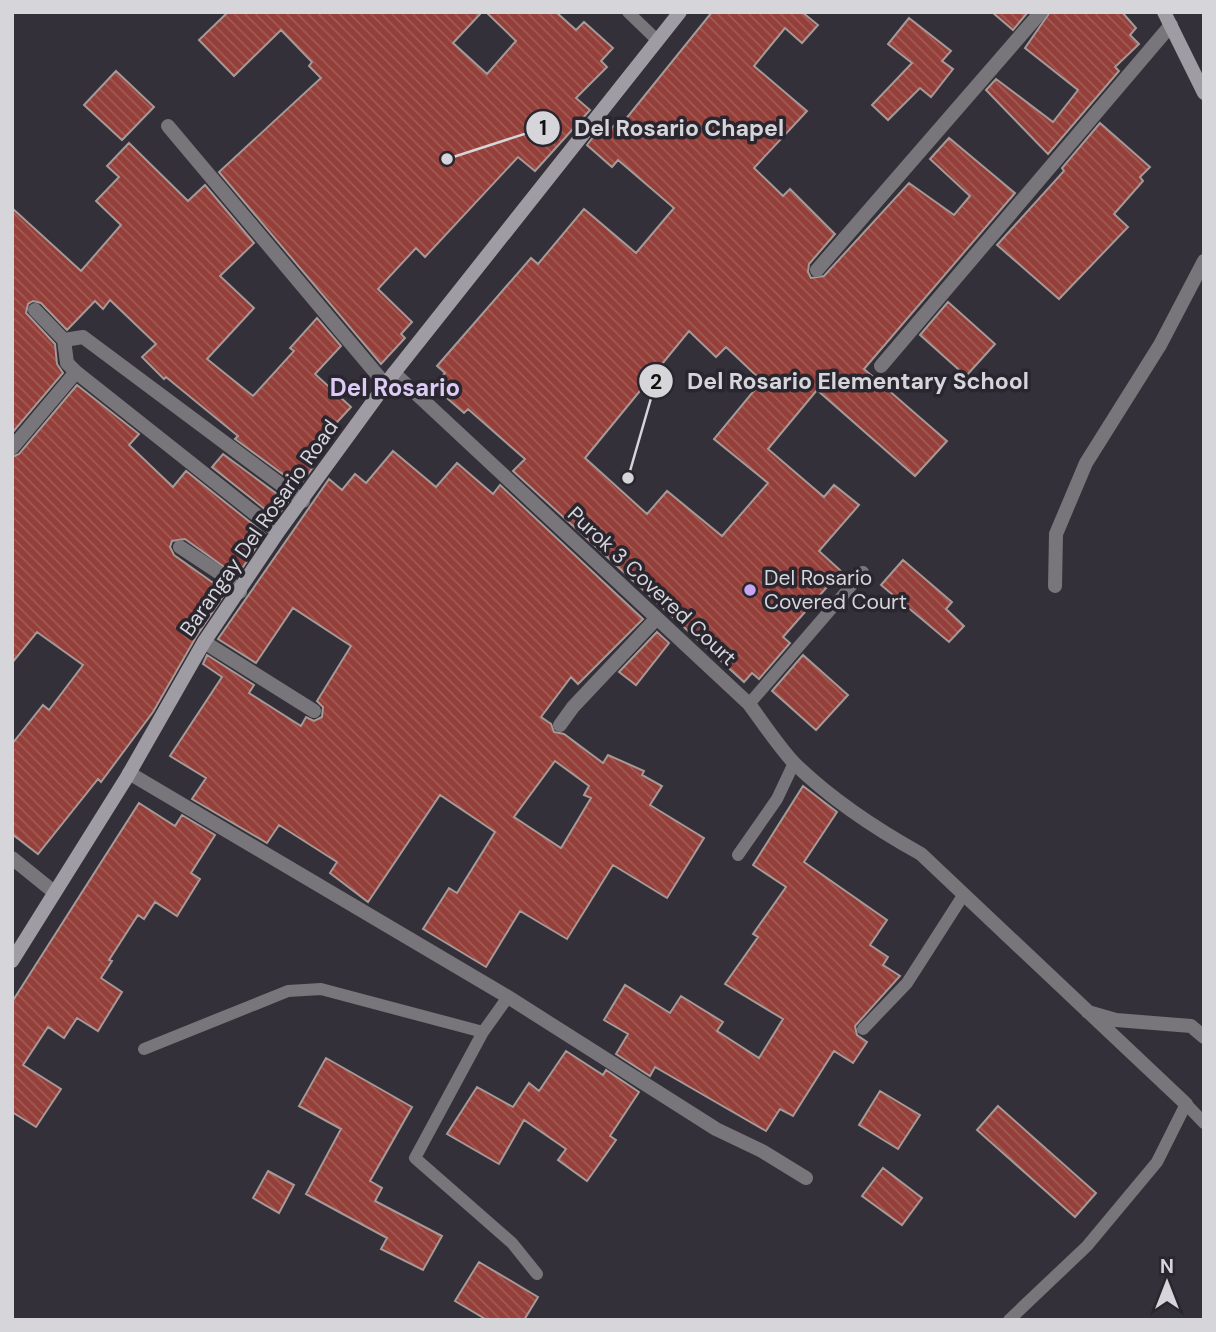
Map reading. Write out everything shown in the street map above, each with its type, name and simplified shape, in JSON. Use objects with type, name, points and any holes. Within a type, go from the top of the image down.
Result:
[{"type":"main road","name":"Barangay Del Rosario Road","points":[[12,961],[129,773],[204,642],[278,532],[390,379],[680,12]]},
{"type":"main road","points":[[1168,19],[1204,93]]},
{"type":"street","points":[[817,270],[1041,12]]},
{"type":"street","points":[[881,366],[1168,19]]},
{"type":"street","name":"Purok 3 Covered Court","points":[[168,126],[390,379],[749,704],[794,763],[873,826],[922,854],[1186,1104]]},
{"type":"street","points":[[1055,586],[1056,534],[1086,463],[1160,345],[1204,261]]},
{"type":"street","points":[[35,310],[64,340],[67,363],[76,372],[278,532]]},
{"type":"street","points":[[64,340],[83,337],[91,342],[303,501]]},
{"type":"street","points":[[12,448],[76,372]]},
{"type":"street","points":[[180,547],[221,574],[240,592]]},
{"type":"street","points":[[560,725],[573,707],[655,620]]},
{"type":"street","points":[[204,642],[314,711]]},
{"type":"street","points":[[129,773],[508,997],[716,1129],[762,1151],[806,1178]]},
{"type":"street","points":[[12,858],[54,892]]},
{"type":"street","points":[[1086,1012],[1116,1020],[1191,1026],[1204,1037]]},
{"type":"lane","points":[[628,12],[658,41]]},
{"type":"lane","points":[[749,704],[863,572]]},
{"type":"lane","points":[[738,855],[777,799],[794,763]]},
{"type":"lane","points":[[863,1029],[907,983],[964,894]]},
{"type":"lane","points":[[144,1049],[288,992],[321,989],[483,1032]]},
{"type":"lane","points":[[508,997],[483,1032],[415,1158],[512,1243],[537,1274]]},
{"type":"lane","points":[[1009,1320],[1087,1246],[1157,1162],[1186,1104],[1204,1123]]},
{"type":"building","points":[[228,12],[482,12],[453,43],[487,74],[516,41],[486,12],[556,12],[576,30],[584,22],[613,48],[601,61],[607,67],[576,98],[590,110],[535,171],[518,157],[425,257],[416,248],[378,289],[412,322],[401,334],[405,338],[381,364],[219,172],[321,78],[309,66],[312,62],[281,30],[234,76],[199,40]]},
{"type":"building","points":[[712,12],[802,12],[818,25],[802,43],[785,28],[754,66],[807,111],[754,168],[783,196],[790,189],[835,234],[809,264],[808,272],[811,278],[824,276],[909,183],[954,215],[970,196],[930,159],[949,138],[1015,193],[864,369],[947,441],[915,476],[817,390],[768,449],[824,497],[834,485],[859,505],[819,551],[841,571],[783,637],[790,643],[759,679],[752,673],[744,682],[513,471],[525,459],[468,409],[464,413],[433,386],[445,373],[437,366],[531,258],[538,264],[584,209],[636,253],[674,208],[618,160],[612,167],[587,145],[604,123],[611,129],[617,122],[621,125]],"holes":[[[689,331],[716,357],[726,347],[762,381],[714,439],[768,483],[722,536],[667,491],[647,514],[585,458]]]},
{"type":"building","points":[[992,12],[1028,12],[1013,30]]},
{"type":"building","points":[[1050,12],[1122,12],[1136,28],[1130,35],[1139,44],[1115,67],[1119,71],[1048,154],[986,90],[996,79],[1053,122],[1078,90],[1025,48]]},
{"type":"building","points":[[909,18],[951,51],[942,61],[953,69],[931,97],[920,88],[888,120],[872,105],[912,63],[888,44]]},
{"type":"building","points":[[116,71],[154,107],[122,140],[84,105]]},
{"type":"building","points":[[1100,123],[1150,167],[1140,177],[1143,181],[1114,214],[1128,227],[1059,299],[997,245],[1064,171],[1062,168]]},
{"type":"building","points":[[129,143],[188,201],[205,185],[254,243],[220,276],[254,308],[207,359],[253,396],[294,351],[290,348],[317,318],[341,346],[315,374],[351,407],[304,458],[314,466],[299,486],[235,439],[238,436],[166,377],[164,379],[142,357],[156,344],[110,300],[103,309],[95,301],[67,330],[41,303],[33,301],[28,304],[26,313],[55,344],[57,364],[63,373],[12,433],[12,208],[81,271],[121,225],[96,201],[119,177],[107,166]]},
{"type":"building","points":[[948,302],[995,344],[966,376],[920,335]]},
{"type":"building","points":[[77,385],[139,434],[129,445],[173,487],[186,471],[265,534],[237,576],[185,539],[172,541],[170,547],[174,555],[226,592],[196,637],[153,712],[101,782],[98,779],[38,854],[12,834],[12,744],[43,705],[49,710],[83,665],[37,632],[12,663],[12,457],[19,454]]},
{"type":"building","points":[[393,451],[436,487],[457,463],[493,494],[500,485],[643,619],[578,684],[571,677],[541,717],[551,724],[554,732],[564,734],[603,763],[608,755],[644,771],[642,775],[662,786],[650,805],[704,838],[667,898],[613,865],[567,939],[520,911],[486,967],[423,929],[449,888],[457,893],[495,832],[440,795],[368,902],[330,873],[337,862],[279,825],[267,843],[192,799],[206,778],[170,756],[222,677],[203,664],[207,655],[254,685],[249,693],[301,726],[306,717],[314,721],[322,717],[323,707],[317,701],[351,646],[293,608],[256,663],[218,639],[329,479],[342,490],[355,474],[366,483]],"holes":[[[555,761],[589,786],[584,795],[591,798],[561,848],[514,817]]]},
{"type":"building","points":[[223,454],[288,502],[276,518],[212,467]]},
{"type":"building","points":[[903,560],[952,602],[946,609],[964,626],[949,642],[881,585]]},
{"type":"building","points":[[657,632],[669,643],[636,685],[619,672]]},
{"type":"building","points":[[803,655],[848,695],[816,730],[772,691]]},
{"type":"building","points":[[803,786],[837,812],[804,862],[887,920],[870,945],[888,957],[883,965],[900,976],[855,1026],[857,1035],[867,1042],[853,1063],[834,1051],[793,1116],[780,1109],[766,1131],[655,1067],[650,1076],[616,1054],[628,1034],[604,1020],[625,985],[670,1013],[681,996],[723,1022],[717,1031],[759,1058],[783,1019],[725,984],[758,937],[753,934],[786,887],[753,865]]},
{"type":"building","points":[[139,803],[175,826],[182,815],[215,835],[191,873],[200,879],[177,916],[155,902],[144,919],[138,915],[109,960],[112,961],[101,978],[122,992],[98,1031],[77,1018],[64,1038],[48,1027],[23,1065],[61,1089],[36,1127],[12,1112],[12,1002]]},
{"type":"building","points":[[566,1051],[603,1075],[606,1070],[639,1092],[610,1136],[616,1140],[587,1181],[558,1160],[566,1149],[524,1120],[499,1164],[447,1134],[477,1087],[513,1107],[529,1083],[539,1091]]},
{"type":"building","points":[[326,1058],[412,1107],[370,1181],[382,1188],[375,1201],[442,1236],[423,1270],[381,1249],[387,1238],[306,1194],[341,1129],[299,1106]]},
{"type":"building","points":[[880,1091],[920,1115],[898,1149],[859,1125]]},
{"type":"building","points":[[998,1106],[1096,1193],[1075,1217],[977,1130]]},
{"type":"building","points":[[883,1168],[922,1198],[902,1225],[862,1196]]},
{"type":"building","points":[[268,1171],[294,1185],[279,1213],[253,1198]]},
{"type":"building","points":[[479,1262],[538,1297],[524,1320],[487,1320],[455,1301]]},
{"type":"place","name":"Del Rosario Chapel","points":[[447,159]]},
{"type":"place","name":"Del Rosario Elementary School","points":[[628,478]]},
{"type":"place","name":"Del Rosario Covered Court","points":[[750,590]]},
{"type":"district","name":"Del Rosario","points":[[395,387]]}]
